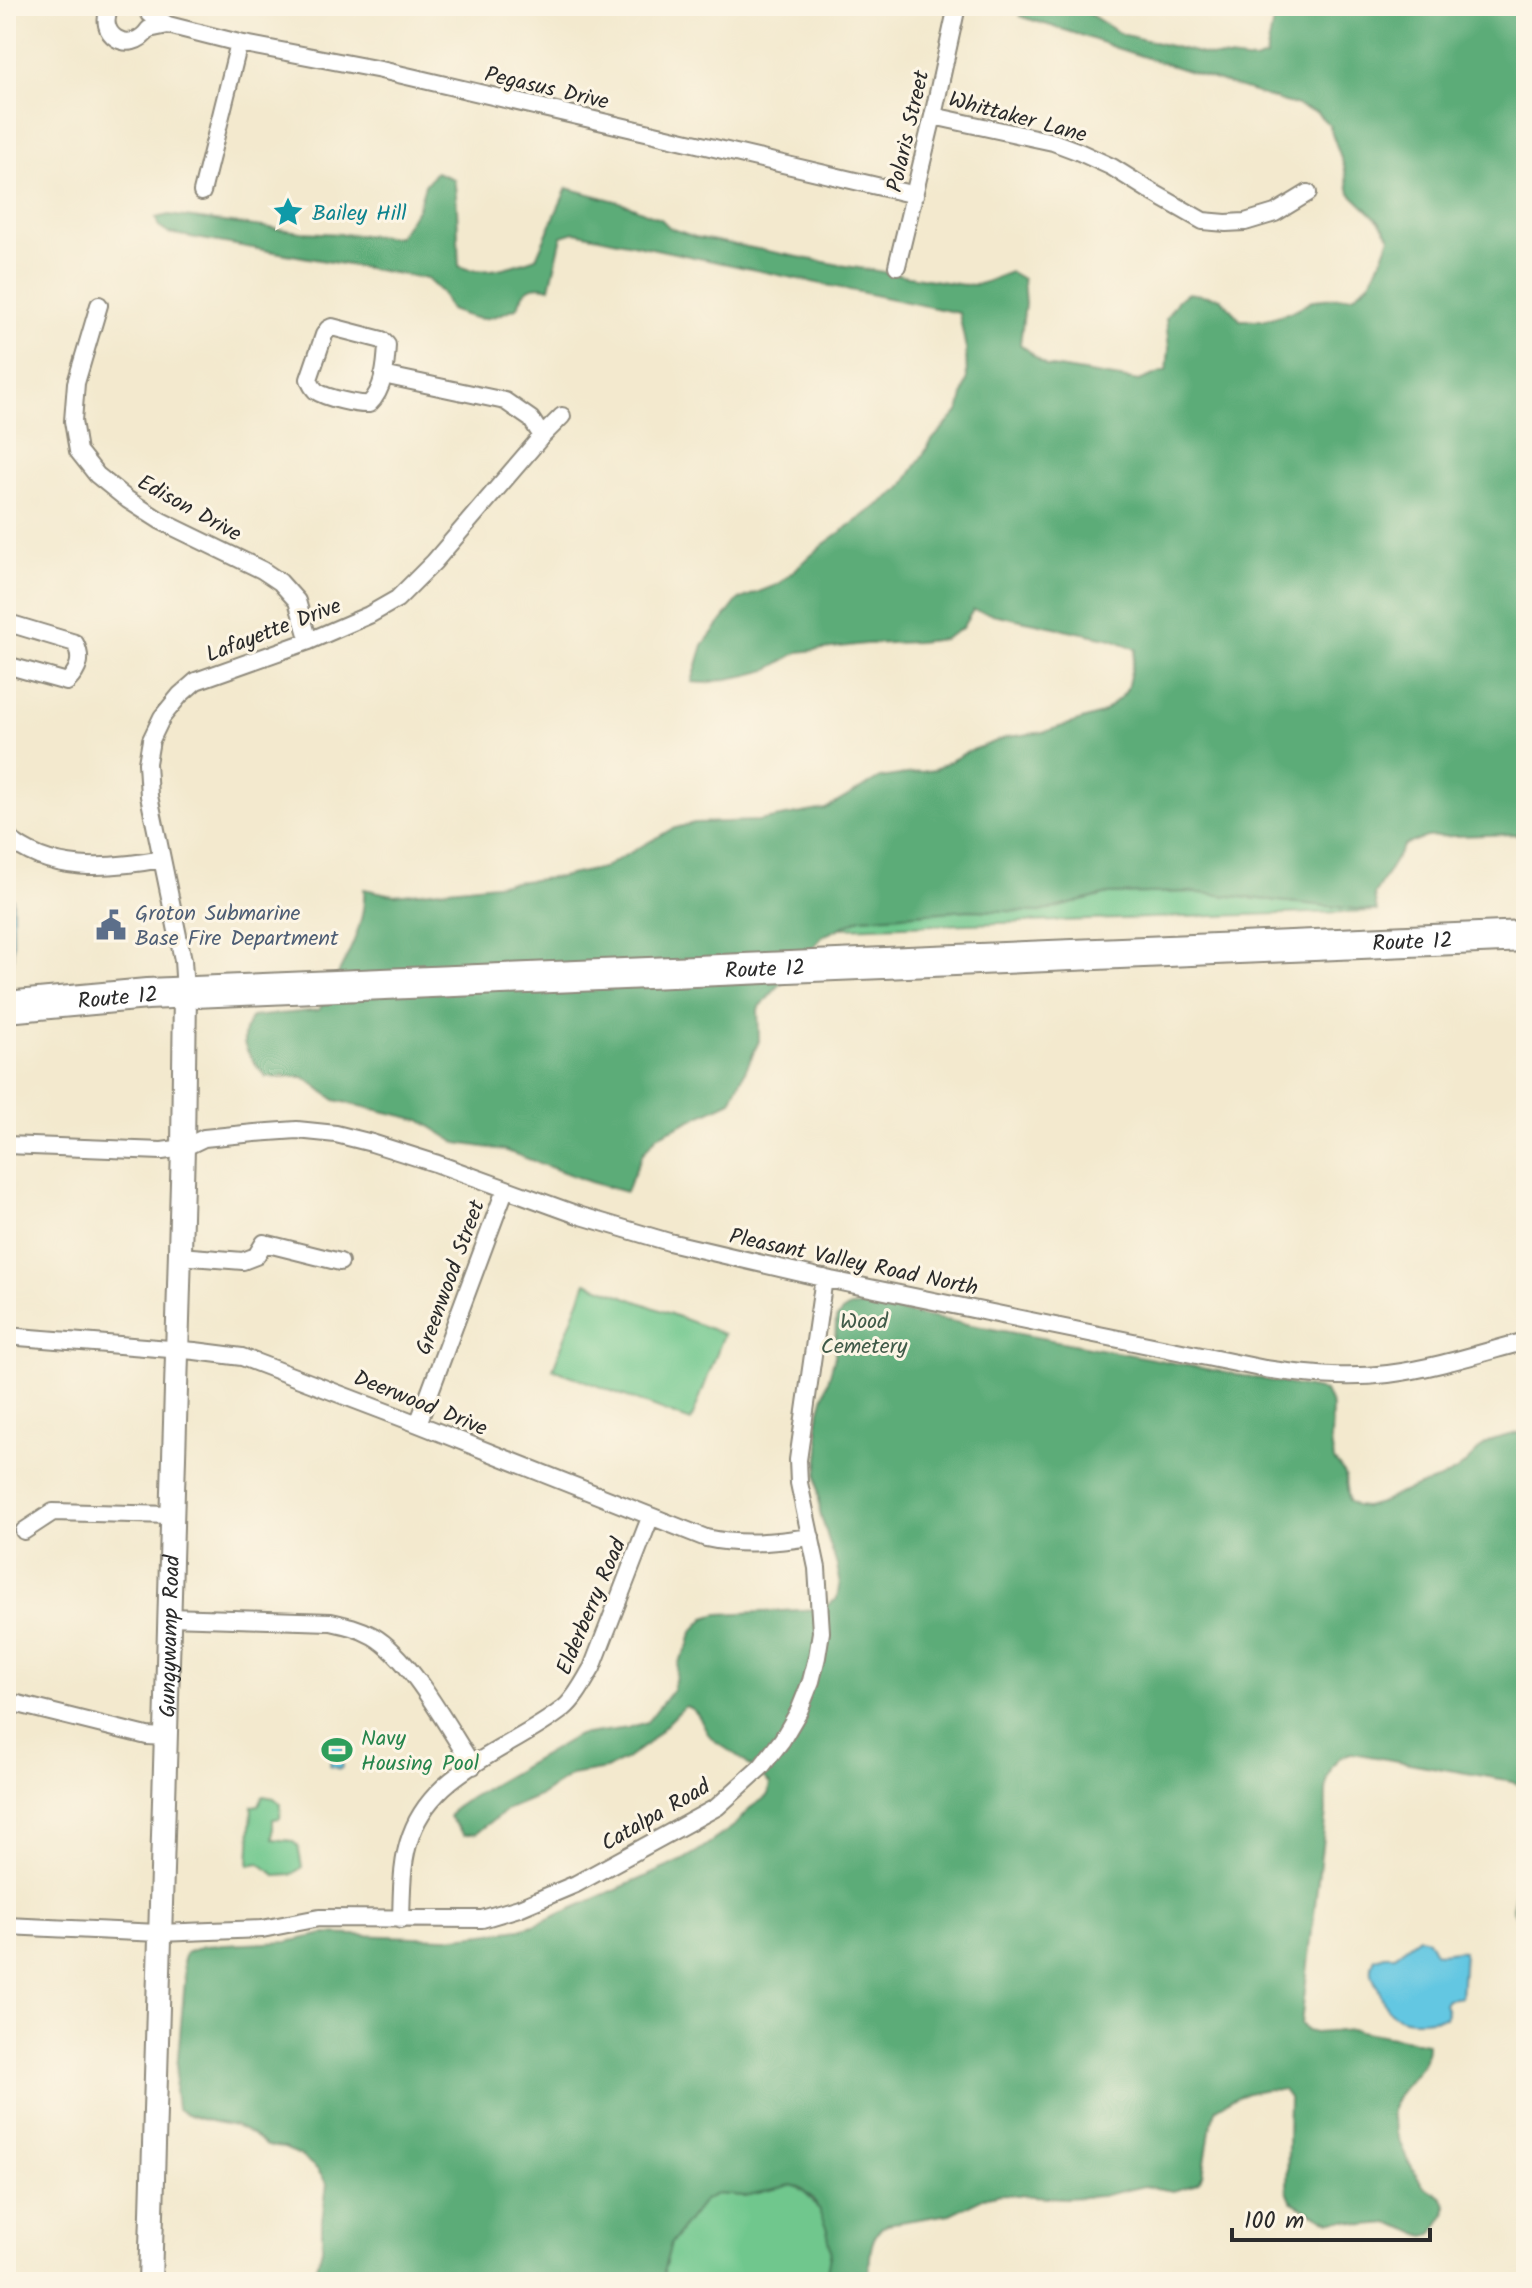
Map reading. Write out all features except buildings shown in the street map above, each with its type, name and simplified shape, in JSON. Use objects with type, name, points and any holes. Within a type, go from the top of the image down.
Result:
[{"type":"highway","name":"Route 12","points":[[6,1007],[185,992],[1526,936]]},
{"type":"street","points":[[111,6],[106,19],[107,27],[116,39],[124,42],[138,40],[149,29],[168,25]]},
{"type":"street","name":"Pegasus Drive","points":[[146,6],[150,14],[168,25],[239,43],[381,70],[915,195]]},
{"type":"street","name":"Polaris Street","points":[[897,266],[957,6]]},
{"type":"street","points":[[202,192],[239,43]]},
{"type":"street","name":"Whittaker Lane","points":[[933,116],[1053,142],[1077,151],[1112,167],[1203,221],[1245,222],[1275,213],[1308,193]]},
{"type":"street","name":"Edison Drive","points":[[99,305],[76,383],[73,421],[78,451],[97,475],[128,500],[161,521],[262,570],[280,582],[297,601],[309,641]]},
{"type":"street","points":[[332,327],[382,340],[387,345],[383,375],[374,400],[362,405],[321,393],[309,379],[324,335],[332,327]]},
{"type":"street","points":[[383,375],[505,401],[531,419],[542,436]]},
{"type":"street","name":"Lafayette Drive","points":[[185,992],[183,960],[149,796],[147,763],[151,740],[162,717],[196,681],[309,641],[397,599],[434,562],[562,416]]},
{"type":"street","points":[[6,626],[15,625],[75,643],[80,654],[75,674],[67,682],[6,665]]},
{"type":"street","points":[[6,836],[34,855],[52,862],[84,866],[162,859]]},
{"type":"street","name":"Gungywamp Road","points":[[150,2282],[185,992]]},
{"type":"street","name":"Pleasant Valley Road North","points":[[6,1145],[162,1151],[183,1148],[204,1138],[255,1133],[297,1130],[336,1134],[372,1143],[578,1215],[669,1242],[824,1278],[1301,1374],[1386,1374],[1418,1369],[1526,1341]]},
{"type":"street","name":"Greenwood Street","points":[[418,1424],[505,1190]]},
{"type":"street","points":[[179,1256],[243,1261],[256,1256],[264,1243],[340,1262]]},
{"type":"street","name":"Catalpa Road","points":[[6,1926],[159,1933],[262,1929],[319,1918],[482,1919],[519,1908],[576,1884],[717,1807],[761,1767],[782,1740],[799,1711],[811,1681],[821,1632],[817,1568],[799,1483],[798,1460],[824,1278]]},
{"type":"street","name":"Deerwood Drive","points":[[6,1336],[242,1357],[706,1538],[728,1543],[811,1537]]},
{"type":"street","points":[[24,1531],[53,1512],[172,1515]]},
{"type":"street","name":"Elderberry Road","points":[[401,1920],[402,1873],[410,1835],[424,1808],[447,1783],[565,1707],[582,1686],[592,1668],[650,1518]]},
{"type":"street","points":[[169,1617],[331,1622],[373,1636],[404,1661],[473,1766]]},
{"type":"street","points":[[6,1701],[147,1736],[165,1737]]},
{"type":"green space","points":[[1022,6],[1077,6],[1121,34],[1211,56],[1254,61],[1266,57],[1276,6],[1526,6],[1526,836],[1427,837],[1404,845],[1374,895],[1377,911],[1190,892],[1108,894],[1040,912],[969,910],[861,918],[823,936],[758,1009],[759,1041],[731,1101],[657,1136],[643,1153],[626,1192],[504,1150],[457,1143],[420,1120],[335,1100],[304,1077],[266,1077],[246,1048],[244,1034],[247,1026],[252,1017],[319,1010],[356,936],[364,904],[364,889],[394,895],[560,877],[603,868],[672,829],[694,823],[758,821],[825,809],[880,778],[934,770],[967,752],[1008,737],[1044,732],[1101,714],[1127,689],[1136,649],[1112,639],[973,610],[962,628],[944,639],[799,652],[767,670],[706,683],[692,682],[703,645],[738,600],[779,584],[824,544],[901,489],[933,439],[959,411],[967,380],[966,349],[959,313],[575,232],[562,236],[550,288],[533,287],[522,296],[518,307],[484,319],[450,310],[442,293],[427,279],[168,233],[159,227],[156,218],[169,215],[302,232],[398,237],[418,208],[425,185],[436,172],[454,179],[459,266],[478,271],[507,267],[536,258],[567,188],[623,203],[661,219],[670,228],[695,237],[840,265],[964,285],[983,283],[1011,272],[1023,279],[1025,304],[1020,344],[1046,366],[1139,381],[1167,370],[1169,349],[1166,318],[1178,300],[1188,293],[1221,298],[1240,320],[1265,320],[1314,300],[1353,296],[1369,283],[1390,237],[1379,221],[1350,193],[1329,125],[1316,112],[1020,16]]},
{"type":"green space","points":[[1190,892],[1377,911],[839,928],[861,918],[969,910],[1040,912],[1109,894]]},
{"type":"green space","points":[[586,1282],[724,1334],[691,1421],[553,1369]]},
{"type":"green space","name":"Wood Cemetery","points":[[869,1306],[1325,1391],[1332,1407],[1334,1460],[1345,1474],[1349,1501],[1356,1506],[1383,1502],[1443,1478],[1464,1465],[1486,1443],[1526,1431],[1526,1789],[1512,1781],[1352,1753],[1336,1761],[1328,1776],[1301,2024],[1307,2031],[1315,2033],[1353,2030],[1427,2043],[1421,2065],[1396,2099],[1392,2119],[1415,2173],[1424,2186],[1445,2202],[1446,2210],[1433,2234],[1425,2236],[1391,2223],[1365,2225],[1331,2221],[1291,2201],[1287,2191],[1289,2098],[1283,2090],[1266,2089],[1232,2099],[1217,2108],[1211,2124],[1203,2175],[1190,2186],[1173,2191],[1144,2186],[1101,2196],[1065,2198],[1000,2194],[983,2198],[950,2214],[887,2224],[873,2242],[869,2282],[825,2282],[831,2250],[827,2230],[814,2199],[799,2187],[791,2185],[745,2196],[716,2194],[704,2200],[671,2243],[664,2269],[665,2282],[290,2282],[312,2275],[317,2267],[322,2249],[327,2184],[317,2169],[300,2155],[284,2148],[266,2146],[252,2134],[235,2126],[201,2119],[177,2109],[175,2090],[186,1953],[203,1946],[287,1942],[324,1934],[446,1938],[520,1929],[681,1861],[734,1826],[750,1808],[766,1797],[770,1784],[712,1739],[697,1714],[685,1706],[647,1744],[625,1760],[606,1769],[571,1775],[541,1795],[508,1809],[476,1833],[464,1835],[449,1817],[454,1809],[471,1797],[578,1735],[647,1722],[673,1689],[679,1662],[689,1645],[692,1632],[705,1618],[718,1614],[821,1609],[837,1599],[840,1580],[820,1513],[817,1420],[835,1356],[836,1319],[850,1307]]},
{"type":"green space","points":[[263,1796],[274,1798],[281,1804],[280,1818],[273,1819],[273,1839],[292,1841],[298,1846],[302,1867],[291,1875],[277,1876],[259,1863],[249,1865],[252,1806],[259,1805]]},
{"type":"green space","points":[[1526,1823],[1526,1936],[1512,1908]]},
{"type":"green space","points":[[791,2185],[814,2202],[828,2232],[831,2251],[825,2282],[665,2282],[664,2269],[671,2243],[704,2200],[716,2194],[745,2196]]},
{"type":"water","points":[[6,897],[13,898],[13,963],[6,965]]},
{"type":"water","name":"Navy Housing Pool","points":[[332,1735],[346,1738],[340,1769],[330,1766],[332,1752],[329,1739]]},
{"type":"water","points":[[1419,1937],[1428,1939],[1435,1952],[1464,1951],[1461,1997],[1447,1999],[1444,2003],[1445,2017],[1412,2020],[1397,2016],[1385,2005],[1373,1977],[1375,1958],[1395,1955]]},
{"type":"place","name":"Bailey Hill","points":[[288,212]]},
{"type":"place","name":"Groton Submarine Base Fire Department","points":[[111,925]]},
{"type":"place","name":"Navy Housing Pool","points":[[337,1750]]}]
